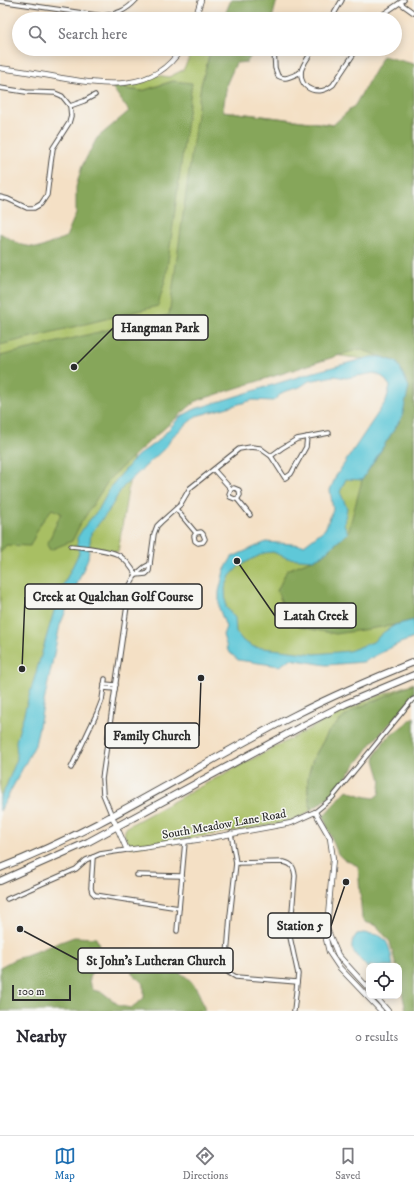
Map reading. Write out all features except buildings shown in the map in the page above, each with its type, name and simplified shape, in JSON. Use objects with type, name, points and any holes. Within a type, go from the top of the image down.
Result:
[{"type":"highway","points":[[0,868],[54,845],[112,816],[295,715],[370,679],[414,662]]},
{"type":"highway","points":[[0,881],[88,842],[345,704],[414,675]]},
{"type":"street","points":[[119,12],[130,6],[136,0]]},
{"type":"street","points":[[335,12],[342,0]]},
{"type":"street","points":[[0,1],[76,12]]},
{"type":"street","points":[[197,12],[201,1]]},
{"type":"street","points":[[387,12],[402,2],[414,13]]},
{"type":"street","points":[[0,68],[87,82],[105,84],[128,83],[148,77],[159,71],[170,63],[176,56]]},
{"type":"street","points":[[274,56],[275,68],[278,76],[288,78],[301,72]]},
{"type":"street","points":[[309,56],[301,72],[303,81],[308,88],[316,91],[324,91],[333,85],[352,56]]},
{"type":"street","points":[[0,88],[26,92],[55,93],[62,96],[70,106],[71,116],[69,123],[53,148],[46,195],[41,204],[34,208],[27,208],[0,197]]},
{"type":"street","points":[[70,106],[84,102],[95,94]]},
{"type":"street","points":[[271,456],[297,439],[329,433]]},
{"type":"street","points":[[136,575],[146,574],[150,569],[156,530],[161,522],[180,505],[190,488],[239,449],[245,447],[260,448],[271,456],[285,478],[291,474],[306,447],[307,437]]},
{"type":"street","points":[[214,470],[230,489],[230,497],[237,499],[250,515]]},
{"type":"street","points":[[230,489],[234,488],[239,490],[240,495],[237,499]]},
{"type":"street","points":[[176,509],[196,533]]},
{"type":"street","points":[[71,546],[119,555],[129,564],[136,575]]},
{"type":"street","points":[[127,850],[103,794],[102,779],[130,585],[136,575]]},
{"type":"street","points":[[71,768],[97,713],[102,700],[104,684],[115,687]]},
{"type":"street","name":"South Meadow Lane Road","points":[[7,899],[76,869],[86,860],[100,854],[185,842],[291,823],[315,812],[332,798],[414,699]]},
{"type":"street","points":[[315,812],[330,838],[333,859],[326,939],[329,952],[339,967],[381,1011]]},
{"type":"street","points":[[231,833],[236,863],[226,968],[229,973],[236,977],[297,982]]},
{"type":"street","points":[[177,931],[185,842]]},
{"type":"street","points":[[93,857],[91,888],[93,894],[97,896],[179,908]]},
{"type":"street","points":[[236,863],[284,862],[290,864],[294,868],[295,876],[290,937],[298,974],[294,1011]]},
{"type":"street","points":[[137,875],[182,876]]},
{"type":"street","points":[[292,918],[327,921]]},
{"type":"street","points":[[327,929],[338,955],[366,986]]},
{"type":"street","points":[[378,999],[388,1011]]},
{"type":"green space","points":[[231,0],[277,0],[274,12],[226,12]]},
{"type":"green space","points":[[190,56],[209,56],[201,85],[198,108],[335,125],[414,76],[414,628],[376,648],[326,659],[238,646],[222,607],[222,590],[227,573],[270,547],[292,552],[333,535],[335,492],[400,387],[365,359],[153,332],[118,552],[86,546],[65,594],[34,715],[0,805],[0,309],[95,321],[173,81],[142,91],[126,89],[126,86],[139,83],[156,75],[169,77],[183,70]]},
{"type":"green space","points":[[209,56],[251,56],[247,62],[236,63],[227,83],[223,111],[333,125],[355,105],[383,56],[414,64],[414,620],[395,625],[336,634],[300,627],[287,615],[277,591],[287,570],[321,556],[348,533],[362,480],[402,417],[397,362],[359,349],[196,401],[110,478],[81,523],[72,541],[50,550],[47,545],[61,513],[52,509],[41,523],[30,546],[6,545],[0,553],[0,356],[169,315],[201,85]]},
{"type":"green space","points":[[173,81],[192,83],[166,277],[158,306],[0,345],[0,233],[21,245],[40,248],[66,237],[76,213],[76,187],[82,166],[97,138],[129,111],[112,87],[126,86],[126,89],[142,91]]},
{"type":"green space","points":[[414,683],[355,709],[329,731],[313,759],[308,776],[308,793],[311,810],[305,815],[284,823],[135,847],[131,847],[127,842],[125,831],[128,826],[338,714],[373,698]]},
{"type":"green space","points":[[414,684],[414,697],[372,743],[338,788],[324,801],[311,810],[308,793],[308,776],[313,759],[329,731],[355,709]]},
{"type":"green space","points":[[414,717],[414,1011],[406,1011],[402,992],[402,963],[395,963],[390,942],[377,926],[365,922],[362,919],[358,866],[343,859],[338,854],[324,819],[324,815],[347,790],[374,798],[379,794],[381,780],[375,760],[376,754],[385,740]]},
{"type":"green space","points":[[74,937],[96,938],[99,945],[89,982],[93,990],[102,992],[120,1006],[131,1008],[144,998],[144,984],[131,973],[138,967],[142,967],[166,969],[182,974],[194,985],[205,1011],[0,1011],[0,967],[13,960]]},
{"type":"water","points":[[371,357],[382,357],[397,362],[409,387],[402,417],[362,480],[346,479],[340,492],[347,508],[344,524],[348,533],[321,556],[313,560],[287,558],[273,552],[264,553],[239,566],[230,576],[225,588],[226,607],[235,618],[236,632],[243,641],[254,647],[315,654],[349,651],[373,642],[395,625],[414,620],[414,638],[400,643],[363,662],[326,665],[290,659],[280,666],[238,660],[228,651],[223,635],[226,627],[219,608],[219,592],[224,571],[232,557],[266,542],[304,545],[325,529],[333,510],[330,490],[336,476],[386,401],[390,386],[383,377],[374,373],[346,378],[334,376],[309,381],[300,387],[283,392],[273,401],[253,400],[196,416],[173,436],[166,447],[122,488],[108,512],[91,533],[88,558],[60,625],[35,745],[0,811],[0,798],[17,759],[16,741],[59,594],[79,553],[77,538],[99,509],[112,485],[137,456],[159,440],[180,417],[195,409],[314,372]]},
{"type":"water","points":[[364,933],[377,935],[383,938],[390,949],[392,963],[366,963],[366,966],[353,949],[353,940],[357,934]]},
{"type":"place","name":"Hangman Park","points":[[74,367]]},
{"type":"place","name":"Latah Creek","points":[[237,561]]},
{"type":"place","name":"Creek at Qualchan Golf Course","points":[[22,669]]},
{"type":"place","name":"Family Church","points":[[201,678]]},
{"type":"place","name":"Station 5","points":[[346,882]]},
{"type":"place","name":"St John's Lutheran Church","points":[[20,929]]}]
